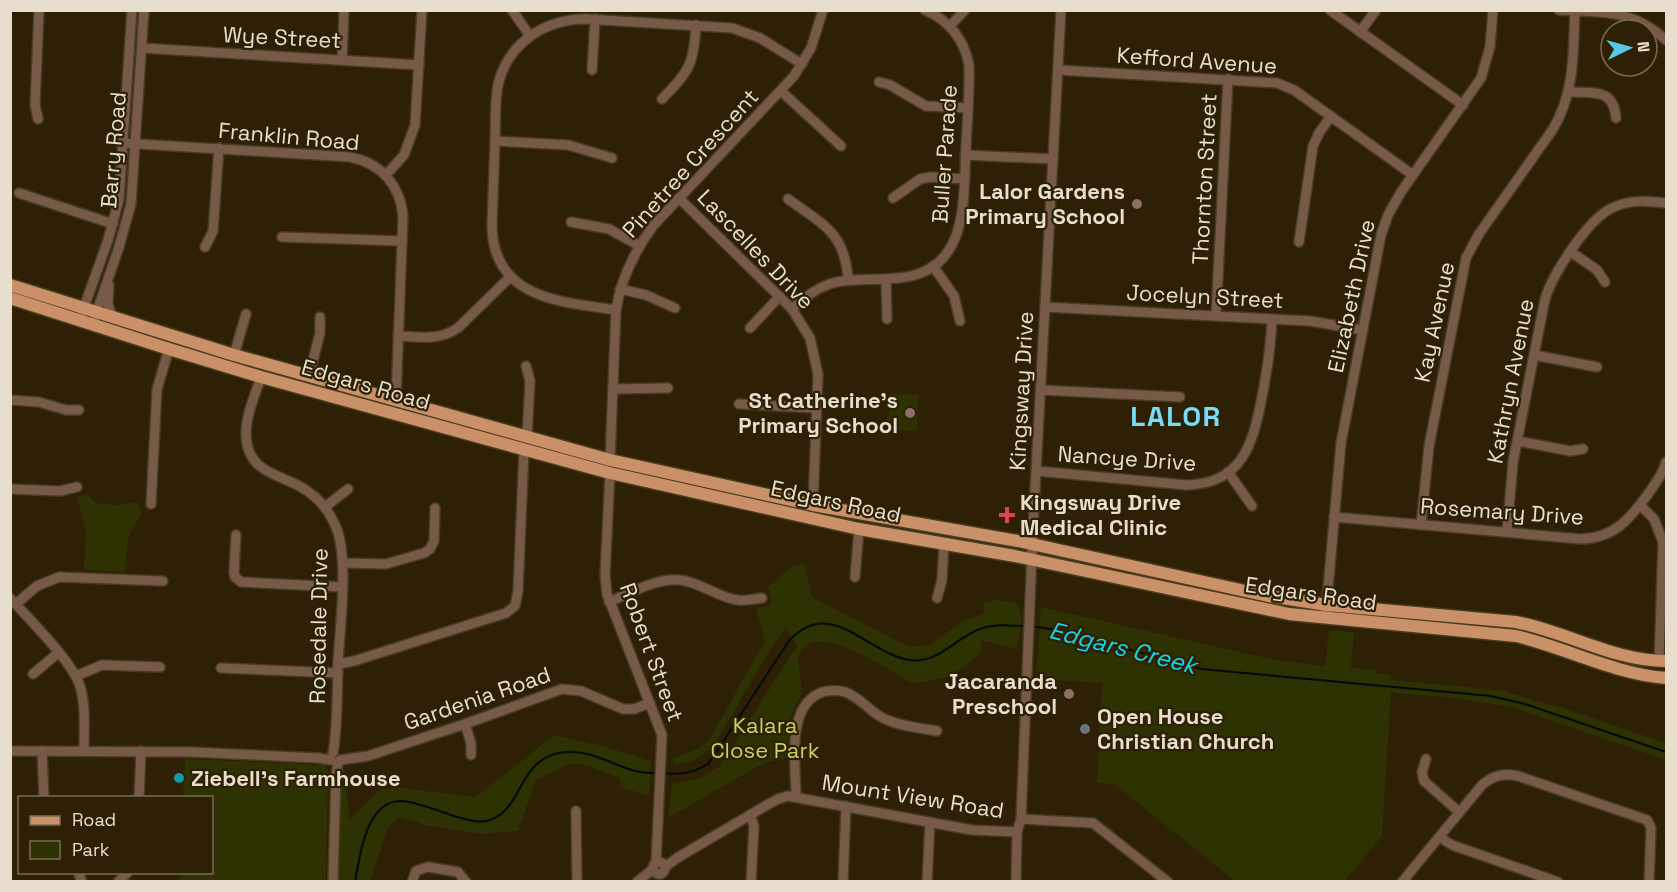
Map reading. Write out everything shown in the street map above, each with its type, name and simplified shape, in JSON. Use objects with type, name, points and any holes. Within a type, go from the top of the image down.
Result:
[{"type":"main road","name":"Edgars Road","points":[[10,285],[81,314],[92,325],[169,350],[610,473],[859,529],[1032,560],[1225,602],[1326,619],[1497,634],[1537,641],[1638,674],[1666,678]]},
{"type":"main road","name":"Edgars Road","points":[[10,298],[81,314],[96,312],[234,356],[610,460],[813,505],[1032,544],[1259,594],[1327,605],[1498,620],[1540,627],[1625,655],[1663,661]]},
{"type":"main road","points":[[459,432],[463,419]]},
{"type":"main road","points":[[712,496],[714,483]]},
{"type":"main road","points":[[905,536],[907,522]]},
{"type":"main road","points":[[1497,634],[1498,620]]},
{"type":"street","points":[[38,119],[35,105],[39,10]]},
{"type":"street","name":"Barry Road","points":[[81,314],[113,224],[119,199],[132,10]]},
{"type":"street","name":"Barry Road","points":[[92,325],[131,204],[144,10]]},
{"type":"street","points":[[342,60],[344,10]]},
{"type":"street","points":[[386,176],[398,164],[413,135],[417,116],[422,10]]},
{"type":"street","points":[[512,10],[530,36]]},
{"type":"street","points":[[654,23],[655,10]]},
{"type":"street","name":"Pinetree Crescent","points":[[610,460],[616,310],[620,289],[638,245],[679,198],[781,91],[802,64],[817,32],[823,10]]},
{"type":"street","name":"Buller Parade","points":[[792,309],[815,289],[837,281],[886,279],[913,275],[933,266],[947,253],[960,229],[968,108],[968,59],[962,42],[950,26],[925,10]]},
{"type":"street","points":[[950,26],[965,10]]},
{"type":"street","name":"Kingsway Drive","points":[[1016,882],[1017,832],[1021,819],[1032,544],[1060,10]]},
{"type":"street","points":[[1330,10],[1463,105]]},
{"type":"street","points":[[1360,32],[1376,10]]},
{"type":"street","name":"Elizabeth Drive","points":[[1326,619],[1343,432],[1383,227],[1394,203],[1475,88],[1485,68],[1490,47],[1493,10]]},
{"type":"street","points":[[1559,10],[1614,13],[1631,17],[1646,23],[1666,40]]},
{"type":"street","name":"Kay Avenue","points":[[1421,525],[1429,446],[1466,258],[1479,234],[1553,129],[1563,111],[1569,92],[1575,11]]},
{"type":"street","points":[[616,310],[571,303],[534,293],[518,285],[497,258],[492,242],[496,100],[500,79],[512,55],[530,36],[552,24],[578,15],[595,19],[732,28],[752,34],[802,64]]},
{"type":"street","points":[[592,70],[595,19]]},
{"type":"street","points":[[662,99],[690,66],[695,47],[696,25]]},
{"type":"street","name":"Wye Street","points":[[142,48],[419,65]]},
{"type":"street","name":"Kefford Avenue","points":[[1058,70],[1263,81],[1284,85],[1413,175]]},
{"type":"street","name":"Thornton Street","points":[[1216,316],[1228,79]]},
{"type":"street","points":[[879,82],[890,85],[926,106],[968,108]]},
{"type":"street","points":[[781,91],[841,146]]},
{"type":"street","points":[[1569,92],[1604,95],[1612,102],[1616,118]]},
{"type":"street","points":[[1299,242],[1313,146],[1331,116]]},
{"type":"street","points":[[495,141],[568,145],[612,158]]},
{"type":"street","name":"Franklin Road","points":[[123,143],[350,157],[368,162],[386,176],[398,193],[402,208],[396,400]]},
{"type":"street","points":[[205,247],[211,238],[214,223],[219,148]]},
{"type":"street","points":[[965,154],[1053,159]]},
{"type":"street","points":[[892,198],[920,179],[931,177],[964,179]]},
{"type":"street","points":[[19,193],[113,224]]},
{"type":"street","name":"Lascelles Drive","points":[[679,198],[780,296],[806,328],[814,349],[818,374],[813,505]]},
{"type":"street","points":[[788,199],[837,238],[846,257],[848,279]]},
{"type":"street","name":"Kathryn Avenue","points":[[1507,532],[1513,467],[1546,294],[1553,278],[1596,218],[1612,207],[1631,201],[1666,203]]},
{"type":"street","points":[[571,222],[609,229],[638,245]]},
{"type":"street","points":[[282,237],[402,241]]},
{"type":"street","points":[[1571,252],[1597,270],[1605,282]]},
{"type":"street","points":[[933,266],[954,296],[960,321]]},
{"type":"street","points":[[109,273],[108,304],[112,317]]},
{"type":"street","points":[[399,336],[433,337],[449,333],[459,327],[510,277]]},
{"type":"street","points":[[886,279],[887,319]]},
{"type":"street","points":[[620,289],[655,298],[675,308]]},
{"type":"street","points":[[750,328],[780,296]]},
{"type":"street","name":"Jocelyn Street","points":[[1045,307],[1321,322],[1362,330]]},
{"type":"street","points":[[234,356],[246,314]]},
{"type":"street","points":[[309,376],[320,333],[320,317]]},
{"type":"street","name":"Nancye Drive","points":[[1037,471],[1186,485],[1204,483],[1228,472],[1244,457],[1253,439],[1270,352],[1272,319]]},
{"type":"street","points":[[151,504],[156,389],[169,350]]},
{"type":"street","points":[[1534,355],[1597,367]]},
{"type":"street","points":[[526,366],[530,381],[527,437]]},
{"type":"street","name":"Rosedale Drive","points":[[261,377],[247,426],[248,444],[254,458],[264,470],[308,491],[325,507],[340,537],[343,563],[335,741],[333,882]]},
{"type":"street","points":[[613,389],[668,388]]},
{"type":"street","points":[[1041,390],[1180,397]]},
{"type":"street","points":[[10,400],[39,402],[66,410],[79,410]]},
{"type":"street","points":[[739,404],[817,408]]},
{"type":"street","points":[[1518,441],[1570,451],[1583,449]]},
{"type":"street","points":[[221,668],[338,668],[506,613],[515,606],[518,591],[524,450]]},
{"type":"street","name":"Rosemary Drive","points":[[1334,517],[1581,538],[1602,536],[1621,527],[1640,505],[1660,476],[1666,462]]},
{"type":"street","points":[[1228,472],[1252,506]]},
{"type":"street","name":"Robert Street","points":[[610,473],[605,575],[609,602],[662,735],[659,871]]},
{"type":"street","points":[[10,489],[60,491],[77,487]]},
{"type":"street","points":[[325,507],[348,489]]},
{"type":"street","points":[[1640,505],[1654,519],[1663,542],[1663,661]]},
{"type":"street","points":[[343,563],[386,564],[424,553],[430,549],[434,541],[435,508]]},
{"type":"street","points":[[855,577],[859,529]]},
{"type":"street","points":[[236,535],[234,572],[235,577],[241,582],[342,587]]},
{"type":"street","points":[[937,598],[942,580],[944,543]]},
{"type":"street","points":[[84,751],[83,699],[76,675],[13,601],[37,586],[59,577],[163,581]]},
{"type":"street","points":[[609,602],[653,584],[671,580],[689,582],[740,601],[762,598]]},
{"type":"street","points":[[33,674],[58,653]]},
{"type":"street","points":[[76,675],[98,665],[160,667]]},
{"type":"street","name":"Gardenia Road","points":[[10,751],[141,751],[350,759],[368,756],[465,724],[562,689],[581,691],[623,709],[634,709],[650,703]]},
{"type":"street","points":[[796,797],[796,724],[801,708],[815,695],[828,691],[842,691],[856,698],[884,719],[937,731]]},
{"type":"street","points":[[465,724],[471,743],[471,755]]},
{"type":"street","points":[[42,751],[44,796]]},
{"type":"street","points":[[139,796],[141,751]]},
{"type":"street","points":[[1426,759],[1422,772],[1424,781],[1459,812]]},
{"type":"street","points":[[1402,882],[1482,785],[1490,778],[1504,774],[1518,776],[1644,818],[1650,823],[1651,828],[1649,882]]},
{"type":"street","name":"Mount View Road","points":[[639,881],[778,799],[796,797],[972,830],[1017,832]]},
{"type":"street","points":[[843,882],[846,806]]},
{"type":"street","points":[[576,811],[577,882]]},
{"type":"street","points":[[750,815],[754,826],[751,882]]},
{"type":"street","points":[[1021,819],[1093,823],[1168,882]]},
{"type":"street","points":[[927,882],[930,822]]},
{"type":"street","points":[[1439,837],[1456,846],[1558,882]]},
{"type":"street","points":[[412,882],[416,871],[428,867],[458,872],[466,882]]},
{"type":"green space","points":[[890,394],[918,395],[917,431],[888,430]]},
{"type":"green space","points":[[87,493],[96,503],[118,505],[138,502],[142,512],[128,538],[125,572],[84,570],[86,530],[77,498]]},
{"type":"green space","name":"Kalara Close Park","points":[[804,564],[812,597],[909,647],[929,645],[963,621],[984,613],[984,602],[992,603],[993,599],[1017,603],[1022,618],[1017,649],[981,640],[981,652],[952,676],[913,684],[852,650],[826,642],[810,644],[798,656],[802,694],[791,716],[788,757],[762,764],[668,818],[672,784],[698,779],[720,766],[797,646],[786,627],[713,747],[693,761],[674,765],[674,758],[695,750],[709,741],[765,642],[756,608],[769,605],[772,600],[767,587],[793,566]]},
{"type":"green space","points":[[1041,607],[1271,659],[1325,666],[1329,630],[1354,632],[1351,668],[1376,670],[1376,673],[1391,675],[1391,680],[1499,690],[1560,707],[1666,743],[1666,760],[1511,707],[1455,698],[1391,693],[1382,836],[1345,881],[1235,881],[1114,784],[1097,783],[1102,683],[1036,679]]},
{"type":"green space","points":[[554,735],[603,746],[651,761],[650,796],[620,787],[620,778],[593,768],[577,764],[567,766],[536,780],[518,831],[480,834],[429,826],[398,817],[387,830],[370,881],[335,882],[338,768],[344,769],[350,819],[381,789],[400,788],[476,797]]},
{"type":"green space","points":[[185,759],[325,765],[328,769],[326,881],[180,881],[180,874],[213,874],[213,796],[183,796]]},
{"type":"waterway","name":"Edgars Creek","points":[[664,773],[688,772],[709,763],[789,641],[804,628],[820,624],[834,625],[894,656],[920,660],[938,654],[985,627],[1025,626]]},
{"type":"waterway","name":"Edgars Creek","points":[[1031,626],[1056,630],[1201,669],[1491,696],[1525,704],[1666,752]]},
{"type":"waterway","name":"Edgars Creek","points":[[355,882],[367,831],[372,820],[389,803],[408,802],[468,820],[490,820],[501,814],[509,805],[538,763],[549,756],[565,752],[591,755],[635,771],[658,773]]},
{"type":"place","name":"Lalor Gardens Primary School","points":[[1137,204]]},
{"type":"place","name":"St Catherine's Primary School","points":[[910,413]]},
{"type":"place","name":"Kingsway Drive Medical Clinic","points":[[1007,515]]},
{"type":"place","name":"Jacaranda Preschool","points":[[1069,694]]},
{"type":"place","name":"Open House Christian Church","points":[[1085,729]]},
{"type":"place","name":"Ziebell's Farmhouse","points":[[179,778]]},
{"type":"district","name":"LALOR","points":[[1176,416]]}]
